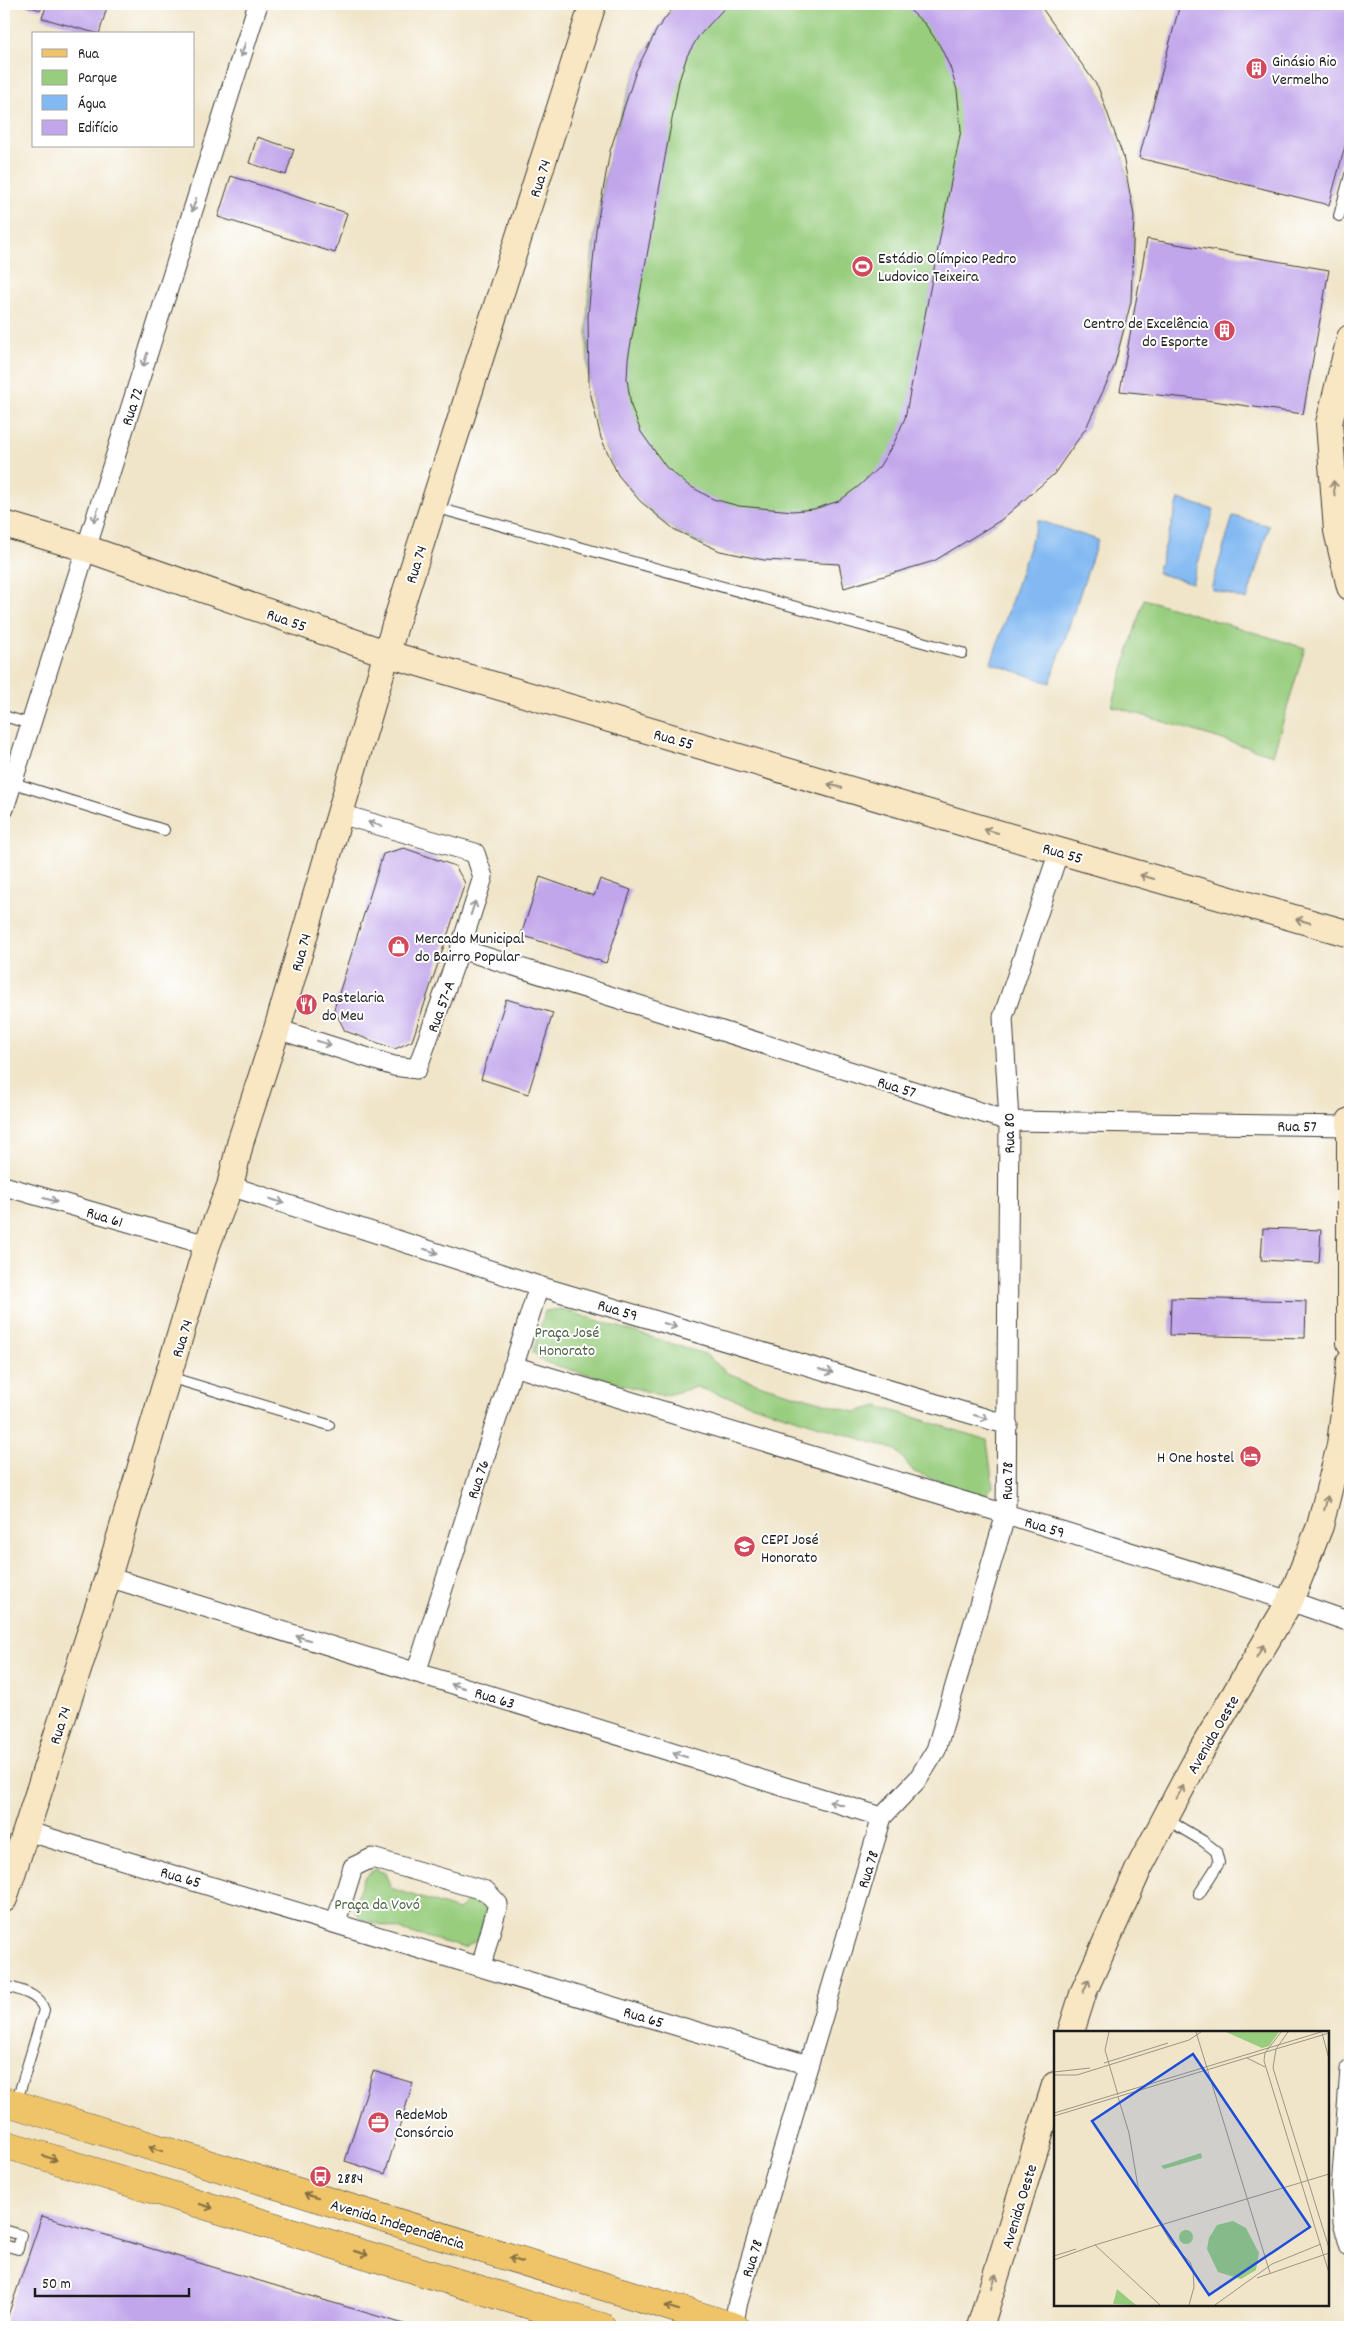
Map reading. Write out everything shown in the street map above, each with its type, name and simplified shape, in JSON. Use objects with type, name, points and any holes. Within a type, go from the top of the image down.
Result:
[{"type":"main road","name":"Avenida Independência","points":[[10,2103],[734,2327]]},
{"type":"main road","points":[[4,2144],[537,2313],[602,2327]]},
{"type":"street","name":"Rua 72","points":[[4,809],[8,781],[30,724],[258,4]]},
{"type":"street","name":"Rua 74","points":[[4,1899],[108,1577],[208,1245],[230,1186],[241,1140],[277,1029],[388,654],[593,4]]},
{"type":"street","points":[[1350,338],[1329,423],[1337,531],[1350,587]]},
{"type":"street","name":"Rua 55","points":[[4,524],[86,548],[388,654],[1058,851],[1350,934]]},
{"type":"street","name":"Rua 57-A","points":[[277,1029],[394,1066],[416,1069],[460,950],[483,877],[475,853],[340,814]]},
{"type":"street","name":"Rua 80","points":[[1008,1425],[1009,1121],[1002,1018],[1058,851]]},
{"type":"street","name":"Rua 57","points":[[460,950],[1009,1121],[1350,1126]]},
{"type":"street","points":[[1350,1121],[1350,1343]]},
{"type":"street","name":"Rua 61","points":[[4,1186],[208,1245]]},
{"type":"street","name":"Rua 59","points":[[230,1186],[539,1286],[1008,1425]]},
{"type":"street","name":"Rua 76","points":[[416,1673],[539,1286]]},
{"type":"street","name":"Avenida Oeste","points":[[1071,2031],[1084,1991],[1140,1866],[1200,1753],[1290,1601],[1320,1526],[1346,1426],[1350,1361]]},
{"type":"street","name":"Rua 59","points":[[513,1366],[1006,1514],[1290,1601],[1350,1622]]},
{"type":"street","name":"Rua 78","points":[[734,2327],[738,2302],[882,1818],[918,1779],[936,1750],[1006,1514],[1008,1425]]},
{"type":"street","name":"Rua 63","points":[[108,1577],[882,1818]]},
{"type":"street","name":"Rua 65","points":[[26,1831],[336,1922],[808,2065]]},
{"type":"street","points":[[336,1922],[353,1867],[372,1858],[486,1891],[498,1904],[480,1966]]},
{"type":"street","points":[[1350,2069],[1340,2222],[1350,2247]]},
{"type":"street","name":"Avenida Oeste","points":[[980,2327],[1049,2126],[1054,2092]]},
{"type":"lane","points":[[1339,216],[1350,175]]},
{"type":"lane","points":[[434,507],[962,653]]},
{"type":"lane","points":[[4,716],[30,724]]},
{"type":"lane","points":[[8,781],[164,830]]},
{"type":"lane","points":[[169,1377],[329,1425]]},
{"type":"lane","points":[[1166,1819],[1216,1851],[1219,1863],[1200,1894]]},
{"type":"lane","points":[[4,1985],[35,1997],[42,2002],[44,2010],[10,2103]]},
{"type":"lane","points":[[4,2230],[21,2236],[18,2249],[4,2245]]},
{"type":"green space","name":"Estádio Olímpico Pedro Ludovico Teixeira","points":[[676,4],[1039,4],[1098,87],[1123,156],[1134,216],[1131,302],[1114,367],[1086,428],[1001,520],[934,561],[844,588],[839,564],[754,558],[734,554],[694,540],[675,530],[651,512],[630,490],[613,465],[601,438],[592,399],[587,354],[592,254],[610,154],[623,110],[644,54]]},
{"type":"green space","points":[[1144,599],[1305,648],[1273,755],[1112,706]]},
{"type":"green space","name":"Praça José Honorato","points":[[561,1309],[705,1354],[727,1373],[765,1386],[855,1412],[878,1406],[987,1440],[993,1487],[983,1497],[914,1472],[896,1450],[696,1387],[663,1396],[544,1362],[533,1352],[545,1311]]},
{"type":"green space","name":"Praça da Vovó","points":[[375,1869],[385,1873],[391,1888],[458,1910],[472,1898],[483,1901],[487,1909],[478,1939],[465,1948],[361,1919],[354,1908],[364,1877]]},
{"type":"water","points":[[1179,499],[1214,510],[1192,583],[1157,573]]},
{"type":"water","points":[[1233,516],[1269,526],[1247,600],[1211,589]]},
{"type":"water","points":[[1038,520],[1098,540],[1050,683],[991,663]]},
{"type":"building","points":[[20,4],[43,4],[41,10]]},
{"type":"building","points":[[47,4],[108,4],[100,32],[92,32],[42,18]]},
{"type":"building","points":[[676,4],[728,4],[698,37],[687,56],[679,81],[628,359],[627,379],[631,406],[641,432],[666,467],[688,485],[713,499],[739,506],[793,511],[814,509],[839,501],[859,486],[879,467],[894,443],[905,418],[961,130],[957,90],[950,67],[940,46],[925,24],[903,4],[1039,4],[1098,87],[1123,156],[1134,216],[1131,302],[1114,367],[1086,428],[1054,474],[1001,520],[934,561],[844,588],[839,564],[764,560],[720,551],[675,530],[640,501],[618,475],[601,438],[589,387],[588,316],[596,230],[610,151],[636,71],[657,29]]},
{"type":"building","name":"Ginásio Rio Vermelho","points":[[1180,4],[1322,4],[1350,11],[1350,128],[1329,205],[1139,158]]},
{"type":"building","points":[[257,137],[294,149],[286,175],[249,163]]},
{"type":"building","points":[[231,176],[347,213],[335,253],[218,217]]},
{"type":"building","name":"Centro de Excelência do Esporte","points":[[1147,239],[1329,270],[1303,414],[1206,400],[1120,391]]},
{"type":"building","name":"Mercado Municipal do Bairro Popular","points":[[404,848],[455,866],[465,883],[412,1041],[395,1049],[345,1031],[334,1009],[383,854]]},
{"type":"building","points":[[540,877],[594,896],[600,879],[631,890],[606,963],[521,935]]},
{"type":"building","points":[[506,999],[553,1013],[528,1094],[481,1079]]},
{"type":"building","points":[[1263,1228],[1321,1230],[1319,1263],[1261,1260]]},
{"type":"building","points":[[1171,1298],[1306,1301],[1305,1338],[1170,1335]]},
{"type":"building","name":"RedeMob Consórcio","points":[[373,2071],[413,2083],[385,2174],[345,2161]]},
{"type":"building","points":[[42,2216],[414,2327],[4,2327]]},
{"type":"place","name":"Ginásio Rio Vermelho","points":[[1256,69]]},
{"type":"place","name":"Estádio Olímpico Pedro Ludovico Teixeira","points":[[862,266]]},
{"type":"place","name":"Centro de Excelência do Esporte","points":[[1224,331]]},
{"type":"place","name":"Mercado Municipal do Bairro Popular","points":[[399,946]]},
{"type":"place","name":"Pastelaria do Meu","points":[[306,1005]]},
{"type":"place","name":"H One hostel","points":[[1250,1456]]},
{"type":"place","name":"CEPI José Honorato","points":[[745,1547]]},
{"type":"place","name":"RedeMob Consórcio","points":[[379,2122]]},
{"type":"place","name":"2884","points":[[321,2177]]}]
